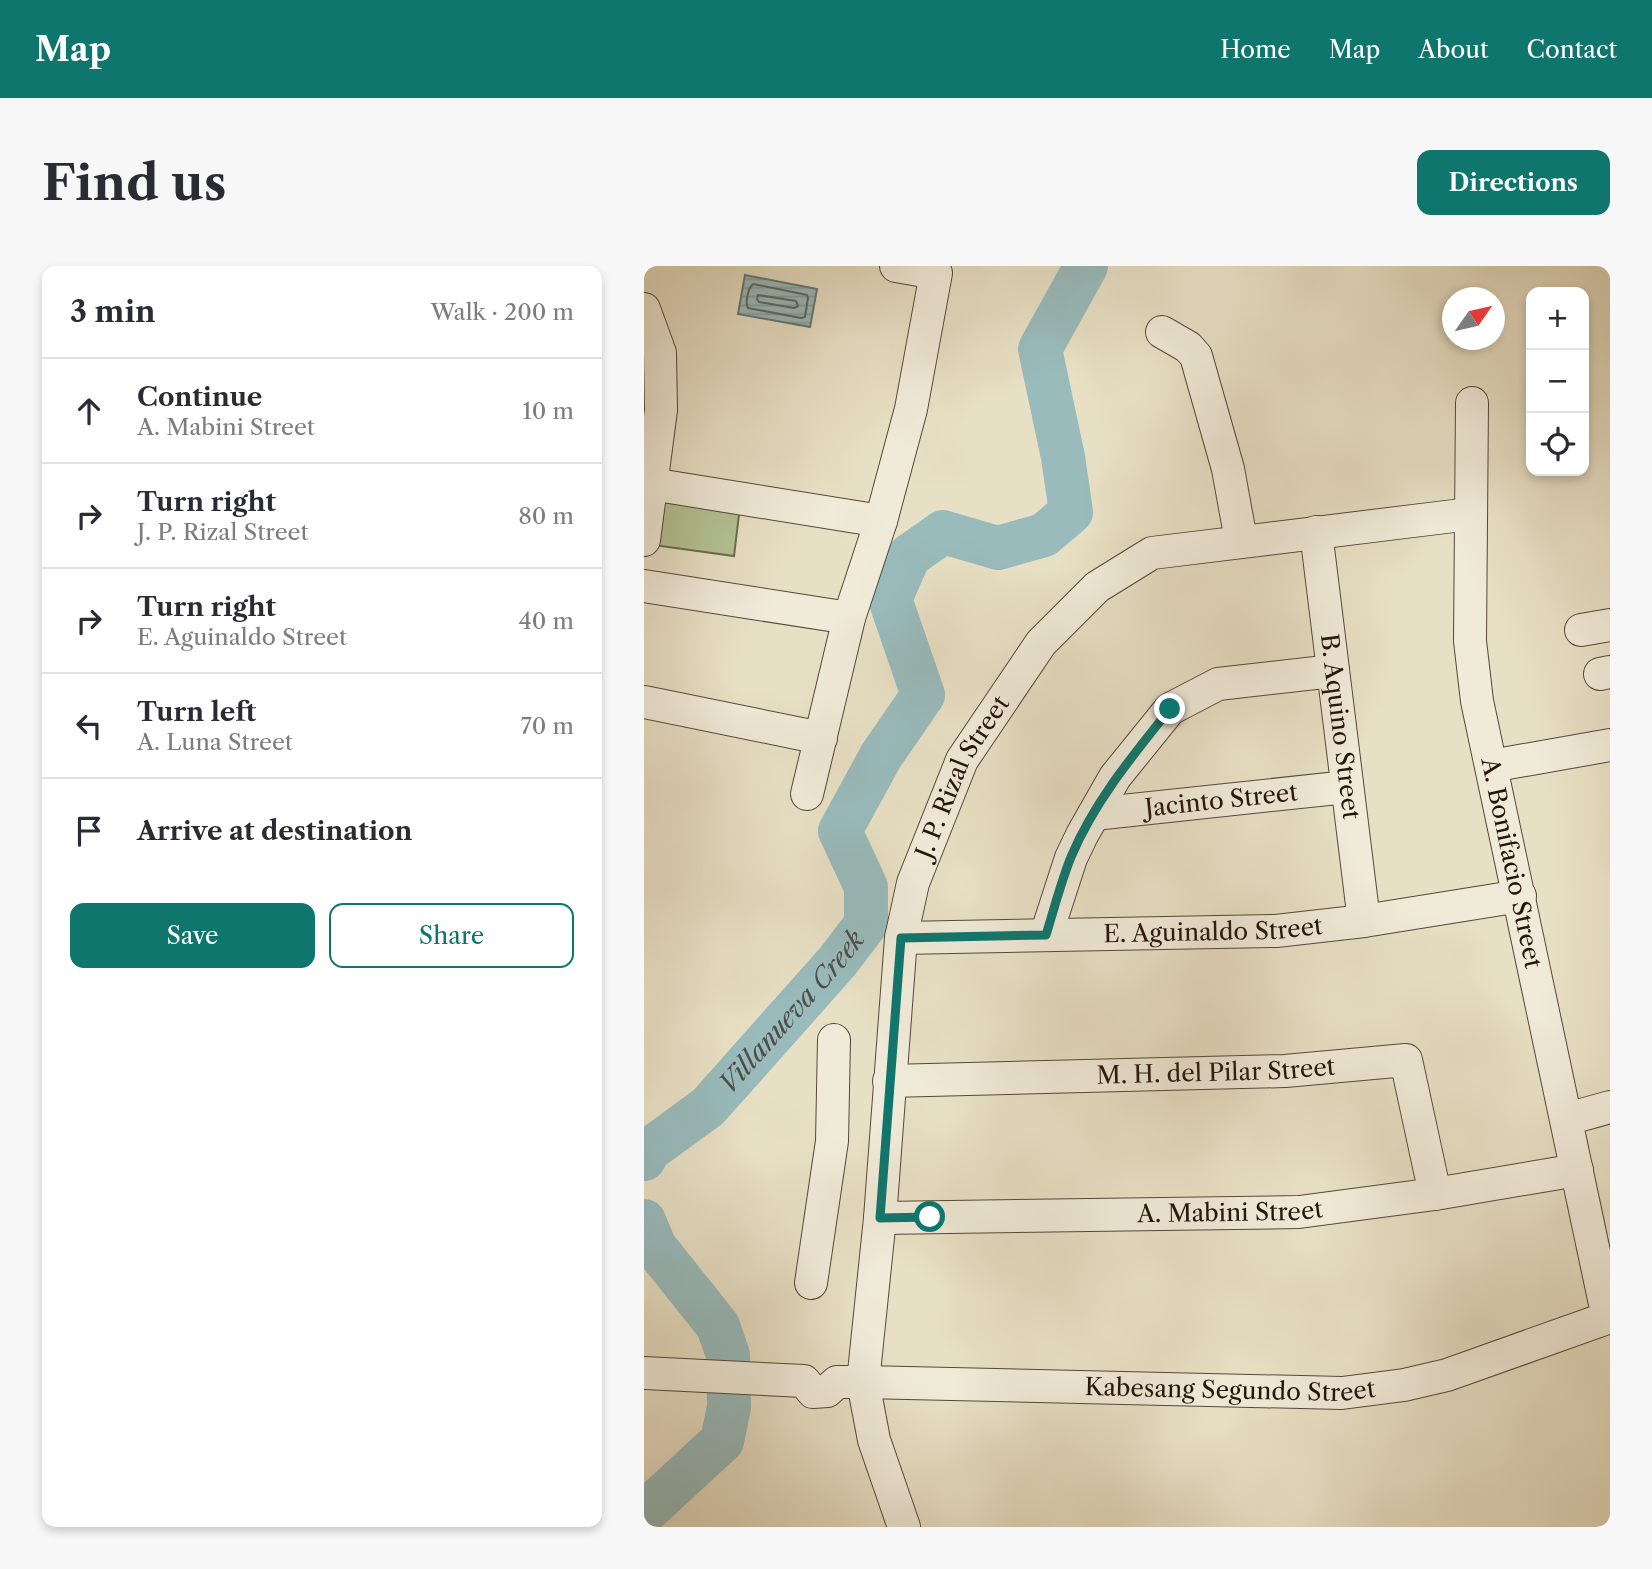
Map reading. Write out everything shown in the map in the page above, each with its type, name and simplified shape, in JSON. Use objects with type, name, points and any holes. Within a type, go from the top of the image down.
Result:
[{"type":"street","points":[[807,794],[849,618],[881,521],[911,409],[936,273],[896,266]]},
{"type":"street","points":[[644,540],[661,410],[660,354],[646,318]]},
{"type":"street","points":[[1163,332],[1188,347],[1196,356],[1228,469],[1241,540]]},
{"type":"street","name":"A. Bonifacio Street","points":[[1472,403],[1470,642],[1477,701],[1609,1318]]},
{"type":"street","points":[[652,484],[881,521]]},
{"type":"street","name":"J. P. Rizal Street","points":[[904,1527],[874,1440],[850,1382],[880,1218],[901,938],[913,883],[962,760],[1041,643],[1097,587],[1152,553],[1470,514]]},
{"type":"street","name":"B. Aquino Street","points":[[1315,532],[1364,921]]},
{"type":"street","points":[[644,586],[849,618]]},
{"type":"street","points":[[1046,935],[1071,858],[1094,814],[1115,777],[1170,709],[1218,684],[1333,671]]},
{"type":"street","points":[[644,702],[821,738]]},
{"type":"street","points":[[1491,766],[1610,745]]},
{"type":"street","name":"Jacinto Street","points":[[1094,814],[1347,787]]},
{"type":"street","name":"E. Aguinaldo Street","points":[[901,938],[1276,932],[1520,896]]},
{"type":"street","points":[[811,1283],[832,1141],[834,1040]]},
{"type":"street","name":"M. H. del Pilar Street","points":[[889,1081],[1284,1071],[1406,1060],[1435,1194]]},
{"type":"street","points":[[1567,1119],[1610,1107]]},
{"type":"street","points":[[832,1141],[885,1146]]},
{"type":"street","name":"A. Mabini Street","points":[[880,1218],[1299,1212],[1435,1194],[1577,1170]]},
{"type":"street","name":"Kabesang Segundo Street","points":[[644,1373],[804,1381],[813,1392],[827,1391],[850,1382],[1342,1393],[1404,1385],[1447,1375],[1609,1318]]},
{"type":"green space","points":[[652,494],[740,506],[734,556],[646,544]]},
{"type":"water","points":[[745,275],[817,289],[810,327],[738,314]]},
{"type":"waterway","name":"Villanueva Creek","points":[[644,1159],[649,1150],[708,1107],[837,962],[866,924],[866,887],[840,831],[881,756],[923,695],[890,599],[909,556],[943,532],[998,548],[1044,535],[1071,512],[1063,457],[1040,349],[1086,266]]},
{"type":"waterway","name":"Villanueva Creek","points":[[644,1221],[655,1247],[718,1326],[728,1355],[729,1407],[722,1441],[644,1513]]},
{"type":"route","points":[[930,1217],[880,1218],[901,938],[1046,935],[1071,858],[1082,835],[1115,777],[1170,709]]}]
